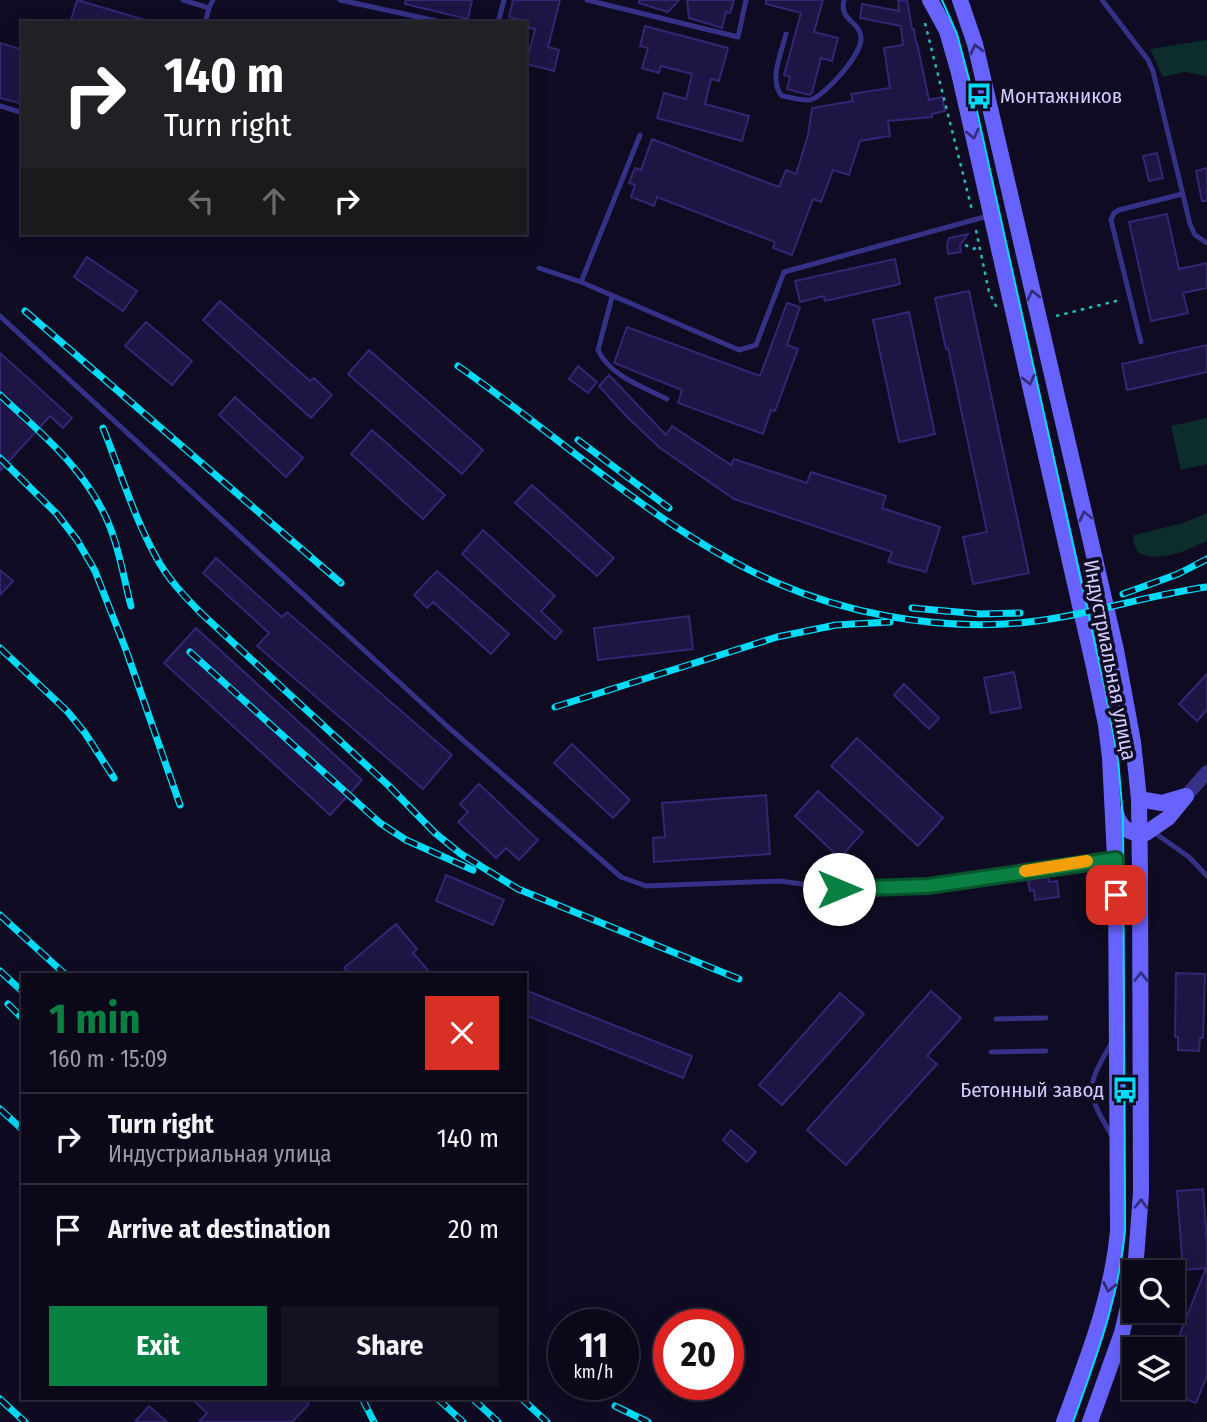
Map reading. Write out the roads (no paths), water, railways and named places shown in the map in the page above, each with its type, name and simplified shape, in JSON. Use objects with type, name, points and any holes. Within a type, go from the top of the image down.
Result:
[{"type":"main road","name":"Индустриальная улица","points":[[930,0],[943,23],[953,51],[1106,725],[1116,859],[1119,1213],[1113,1265],[1101,1319],[1064,1422]]},
{"type":"main road","name":"Индустриальная улица","points":[[960,0],[970,26],[984,84],[1116,650],[1146,832],[1141,1193],[1136,1260]]},
{"type":"main road","points":[[1112,790],[1120,824],[1128,831],[1146,832],[1168,818],[1186,796]]},
{"type":"main road","points":[[1139,799],[1162,803],[1186,796]]},
{"type":"main road","points":[[1090,1422],[1124,1323]]},
{"type":"street","points":[[1186,796],[1207,772]]},
{"type":"lane","points":[[183,0],[209,8]]},
{"type":"lane","points":[[206,21],[213,0]]},
{"type":"lane","points":[[340,0],[437,21]]},
{"type":"lane","points":[[499,21],[504,0]]},
{"type":"lane","points":[[587,0],[738,37],[746,0]]},
{"type":"lane","points":[[786,34],[776,76],[777,89],[782,96],[811,100],[820,95],[858,54],[860,32],[846,17],[844,0]]},
{"type":"lane","points":[[1102,0],[1148,60],[1153,71],[1182,194],[1195,235],[1207,243]]},
{"type":"lane","points":[[0,106],[21,112]]},
{"type":"lane","points":[[581,282],[640,135]]},
{"type":"lane","points":[[1141,342],[1111,220],[1114,213],[1182,194]]},
{"type":"lane","points":[[540,268],[581,282],[739,350],[756,345],[784,272],[991,215]]},
{"type":"lane","points":[[612,297],[598,350],[602,358],[608,367],[667,399]]},
{"type":"lane","points":[[0,316],[424,706],[595,857],[633,883],[646,886],[780,881],[839,889],[891,889],[947,884],[1116,859]]},
{"type":"lane","points":[[1146,832],[1189,857],[1207,876]]},
{"type":"lane","points":[[996,1019],[1046,1018]]},
{"type":"lane","points":[[1117,1035],[1093,1075],[1093,1105],[1118,1146]]},
{"type":"lane","points":[[991,1052],[1046,1051]]},
{"type":"lane","points":[[973,1090],[1093,1086]]},
{"type":"tram line","points":[[942,0],[957,34],[974,98],[1105,689],[1118,759],[1123,818],[1125,1229],[1112,1303],[1073,1422]]},
{"type":"railway","points":[[25,311],[341,583]]},
{"type":"railway","points":[[458,366],[652,511],[693,538],[777,583],[831,603],[917,621],[1004,624],[1055,618],[1207,587]]},
{"type":"railway","points":[[0,395],[63,455],[90,488],[110,527],[131,606]]},
{"type":"railway","points":[[103,428],[147,540],[176,586],[202,614],[389,786],[435,833],[461,854],[518,889],[739,979]]},
{"type":"railway","points":[[578,440],[669,508]]},
{"type":"railway","points":[[0,458],[57,514],[77,540],[95,571],[126,650],[180,805]]},
{"type":"railway","points":[[1123,594],[1178,574],[1207,559]]},
{"type":"railway","points":[[912,608],[980,614],[1020,613]]},
{"type":"railway","points":[[555,707],[777,637],[836,625],[890,622]]},
{"type":"railway","points":[[0,648],[67,711],[85,733],[114,778]]},
{"type":"railway","points":[[190,652],[380,823],[406,840],[473,870]]},
{"type":"railway","points":[[0,915],[64,973]]},
{"type":"railway","points":[[0,971],[21,990]]},
{"type":"railway","points":[[8,1004],[21,1017]]},
{"type":"railway","points":[[0,1109],[21,1128]]},
{"type":"railway","points":[[0,1399],[25,1422]]},
{"type":"railway","points":[[363,1400],[374,1422]]},
{"type":"railway","points":[[439,1400],[463,1422]]},
{"type":"railway","points":[[474,1400],[498,1422]]},
{"type":"railway","points":[[523,1400],[547,1422]]},
{"type":"railway","points":[[615,1406],[648,1422]]},
{"type":"place","name":"Монтажников","points":[[979,96]]},
{"type":"place","name":"Бетонный завод","points":[[1125,1090]]}]
